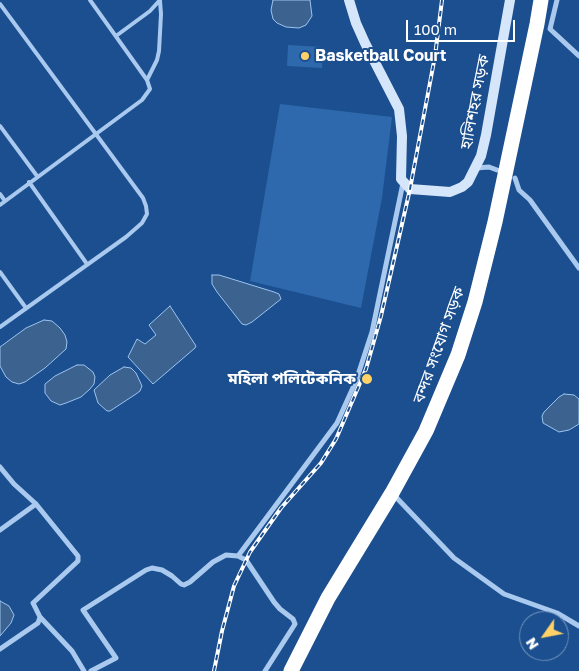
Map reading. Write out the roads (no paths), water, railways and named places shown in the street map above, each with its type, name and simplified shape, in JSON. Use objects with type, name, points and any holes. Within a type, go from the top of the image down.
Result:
[{"type":"highway","name":"বন্দর সংযোগ সড়ক","points":[[291,671],[328,598],[392,493],[426,431],[458,355],[475,302],[495,222],[541,0]]},
{"type":"street","points":[[238,556],[337,423],[356,381],[372,332],[403,183],[401,179],[402,136],[400,109],[365,44],[356,23],[350,0]]},
{"type":"street","name":"হালিশহর সড়ক","points":[[403,183],[410,189],[450,192],[468,182],[476,168],[486,135],[510,0]]},
{"type":"street","points":[[556,0],[550,29],[579,56]]},
{"type":"street","points":[[476,168],[488,167],[497,170]]},
{"type":"street","points":[[515,178],[519,190],[530,200],[579,268]]},
{"type":"street","points":[[0,467],[14,484],[36,504],[78,556],[78,561],[33,603],[40,617],[72,652],[84,671]]},
{"type":"street","points":[[392,493],[454,558],[504,594],[557,613],[579,626]]},
{"type":"street","points":[[0,530],[36,504]]},
{"type":"street","points":[[91,671],[116,658],[83,610],[146,570],[152,568],[162,570],[184,585],[220,557],[226,555],[238,556],[246,560],[274,602],[293,619],[295,624],[265,671]]},
{"type":"street","points":[[0,649],[38,623],[40,617]]},
{"type":"lane","points":[[0,204],[142,100],[150,89],[147,80],[90,0]]},
{"type":"lane","points":[[116,36],[150,11],[160,1]]},
{"type":"lane","points":[[147,80],[157,60],[159,51],[160,1]]},
{"type":"lane","points":[[0,4],[143,198],[147,214],[136,229],[0,327]]},
{"type":"lane","points":[[0,126],[37,176]]},
{"type":"lane","points":[[29,182],[88,264]]},
{"type":"lane","points":[[0,194],[5,201]]},
{"type":"lane","points":[[0,272],[26,308]]},
{"type":"railway","points":[[214,671],[234,586],[250,552],[281,508],[321,463],[336,439],[366,369],[381,316],[410,189],[435,56],[442,0]]},
{"type":"place","name":"Basketball Court","points":[[305,56]]},
{"type":"place","name":"মহিলা পলিটেকনিক","points":[[367,379]]}]
